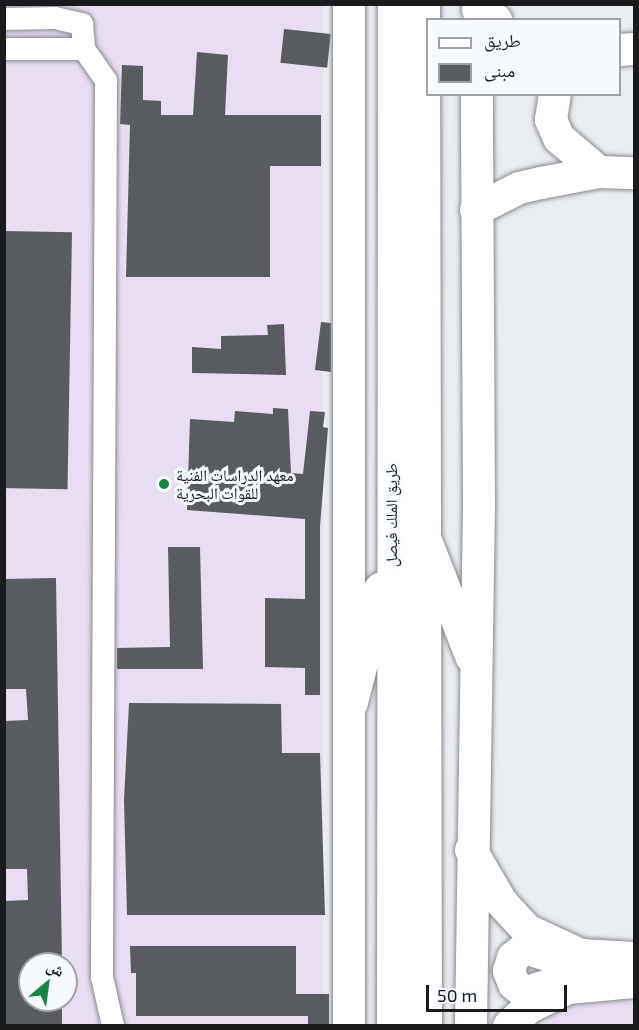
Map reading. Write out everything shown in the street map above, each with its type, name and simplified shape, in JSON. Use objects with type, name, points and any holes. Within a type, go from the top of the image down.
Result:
[{"type":"highway","name":"طريق الملك فيصل","points":[[393,1026],[391,556],[394,4]]},
{"type":"highway","name":"طريق الملك فيصل","points":[[423,4],[424,1026]]},
{"type":"highway","points":[[351,702],[391,556]]},
{"type":"main road","points":[[349,4],[350,1026]]},
{"type":"main road","points":[[471,1026],[471,850],[477,671],[477,96]]},
{"type":"main road","points":[[555,96],[551,120],[559,138],[599,172]]},
{"type":"main road","points":[[476,210],[519,188],[599,172],[634,173]]},
{"type":"main road","points":[[423,532],[477,671]]},
{"type":"main road","points":[[471,850],[502,903],[527,930],[563,949],[620,970]]},
{"type":"main road","points":[[509,1026],[528,1008],[568,988],[620,970]]},
{"type":"street","points":[[4,19],[55,18],[83,14],[84,49],[106,81],[102,977],[113,1026]]},
{"type":"street","points":[[4,49],[84,49]]},
{"type":"shaded area","name":"معهد الدراسات الفنية للقوات البحرية","points":[[5,5],[323,5],[323,1025],[5,1026]]},
{"type":"shaded area","points":[[564,1002],[634,1002],[634,1025],[542,1026]]},
{"type":"building","points":[[284,29],[331,34],[327,68],[280,63]]},
{"type":"building","points":[[197,52],[228,55],[225,115],[321,115],[321,166],[270,166],[270,277],[126,277],[130,125],[120,124],[122,65],[143,66],[143,100],[161,101],[161,115],[193,115]]},
{"type":"building","points":[[4,231],[72,232],[68,489],[4,488]]},
{"type":"building","points":[[321,322],[331,323],[331,372],[315,370]]},
{"type":"building","points":[[284,324],[286,375],[192,373],[192,347],[221,349],[221,336],[268,335],[267,325]]},
{"type":"building","points":[[273,408],[288,409],[291,473],[303,474],[310,411],[325,412],[323,427],[328,428],[320,526],[320,695],[305,695],[305,668],[265,667],[265,598],[305,599],[305,519],[187,510],[190,419],[234,422],[235,411],[273,414]]},
{"type":"building","points":[[168,547],[200,547],[203,669],[117,669],[117,648],[170,647]]},
{"type":"building","points":[[56,578],[62,952],[18,952],[18,1012],[62,1012],[62,1026],[4,1026],[4,901],[28,900],[27,869],[4,869],[4,721],[28,720],[26,689],[4,689],[4,579]]},
{"type":"building","points":[[129,703],[281,704],[282,753],[320,753],[325,915],[127,915],[124,800]]},
{"type":"building","points":[[130,946],[296,946],[296,994],[329,994],[329,1026],[308,1026],[308,1016],[136,1016],[136,973],[131,973]]},
{"type":"place","name":"معهد الدراسات الفنية للقوات البحرية","points":[[164,484]]}]
